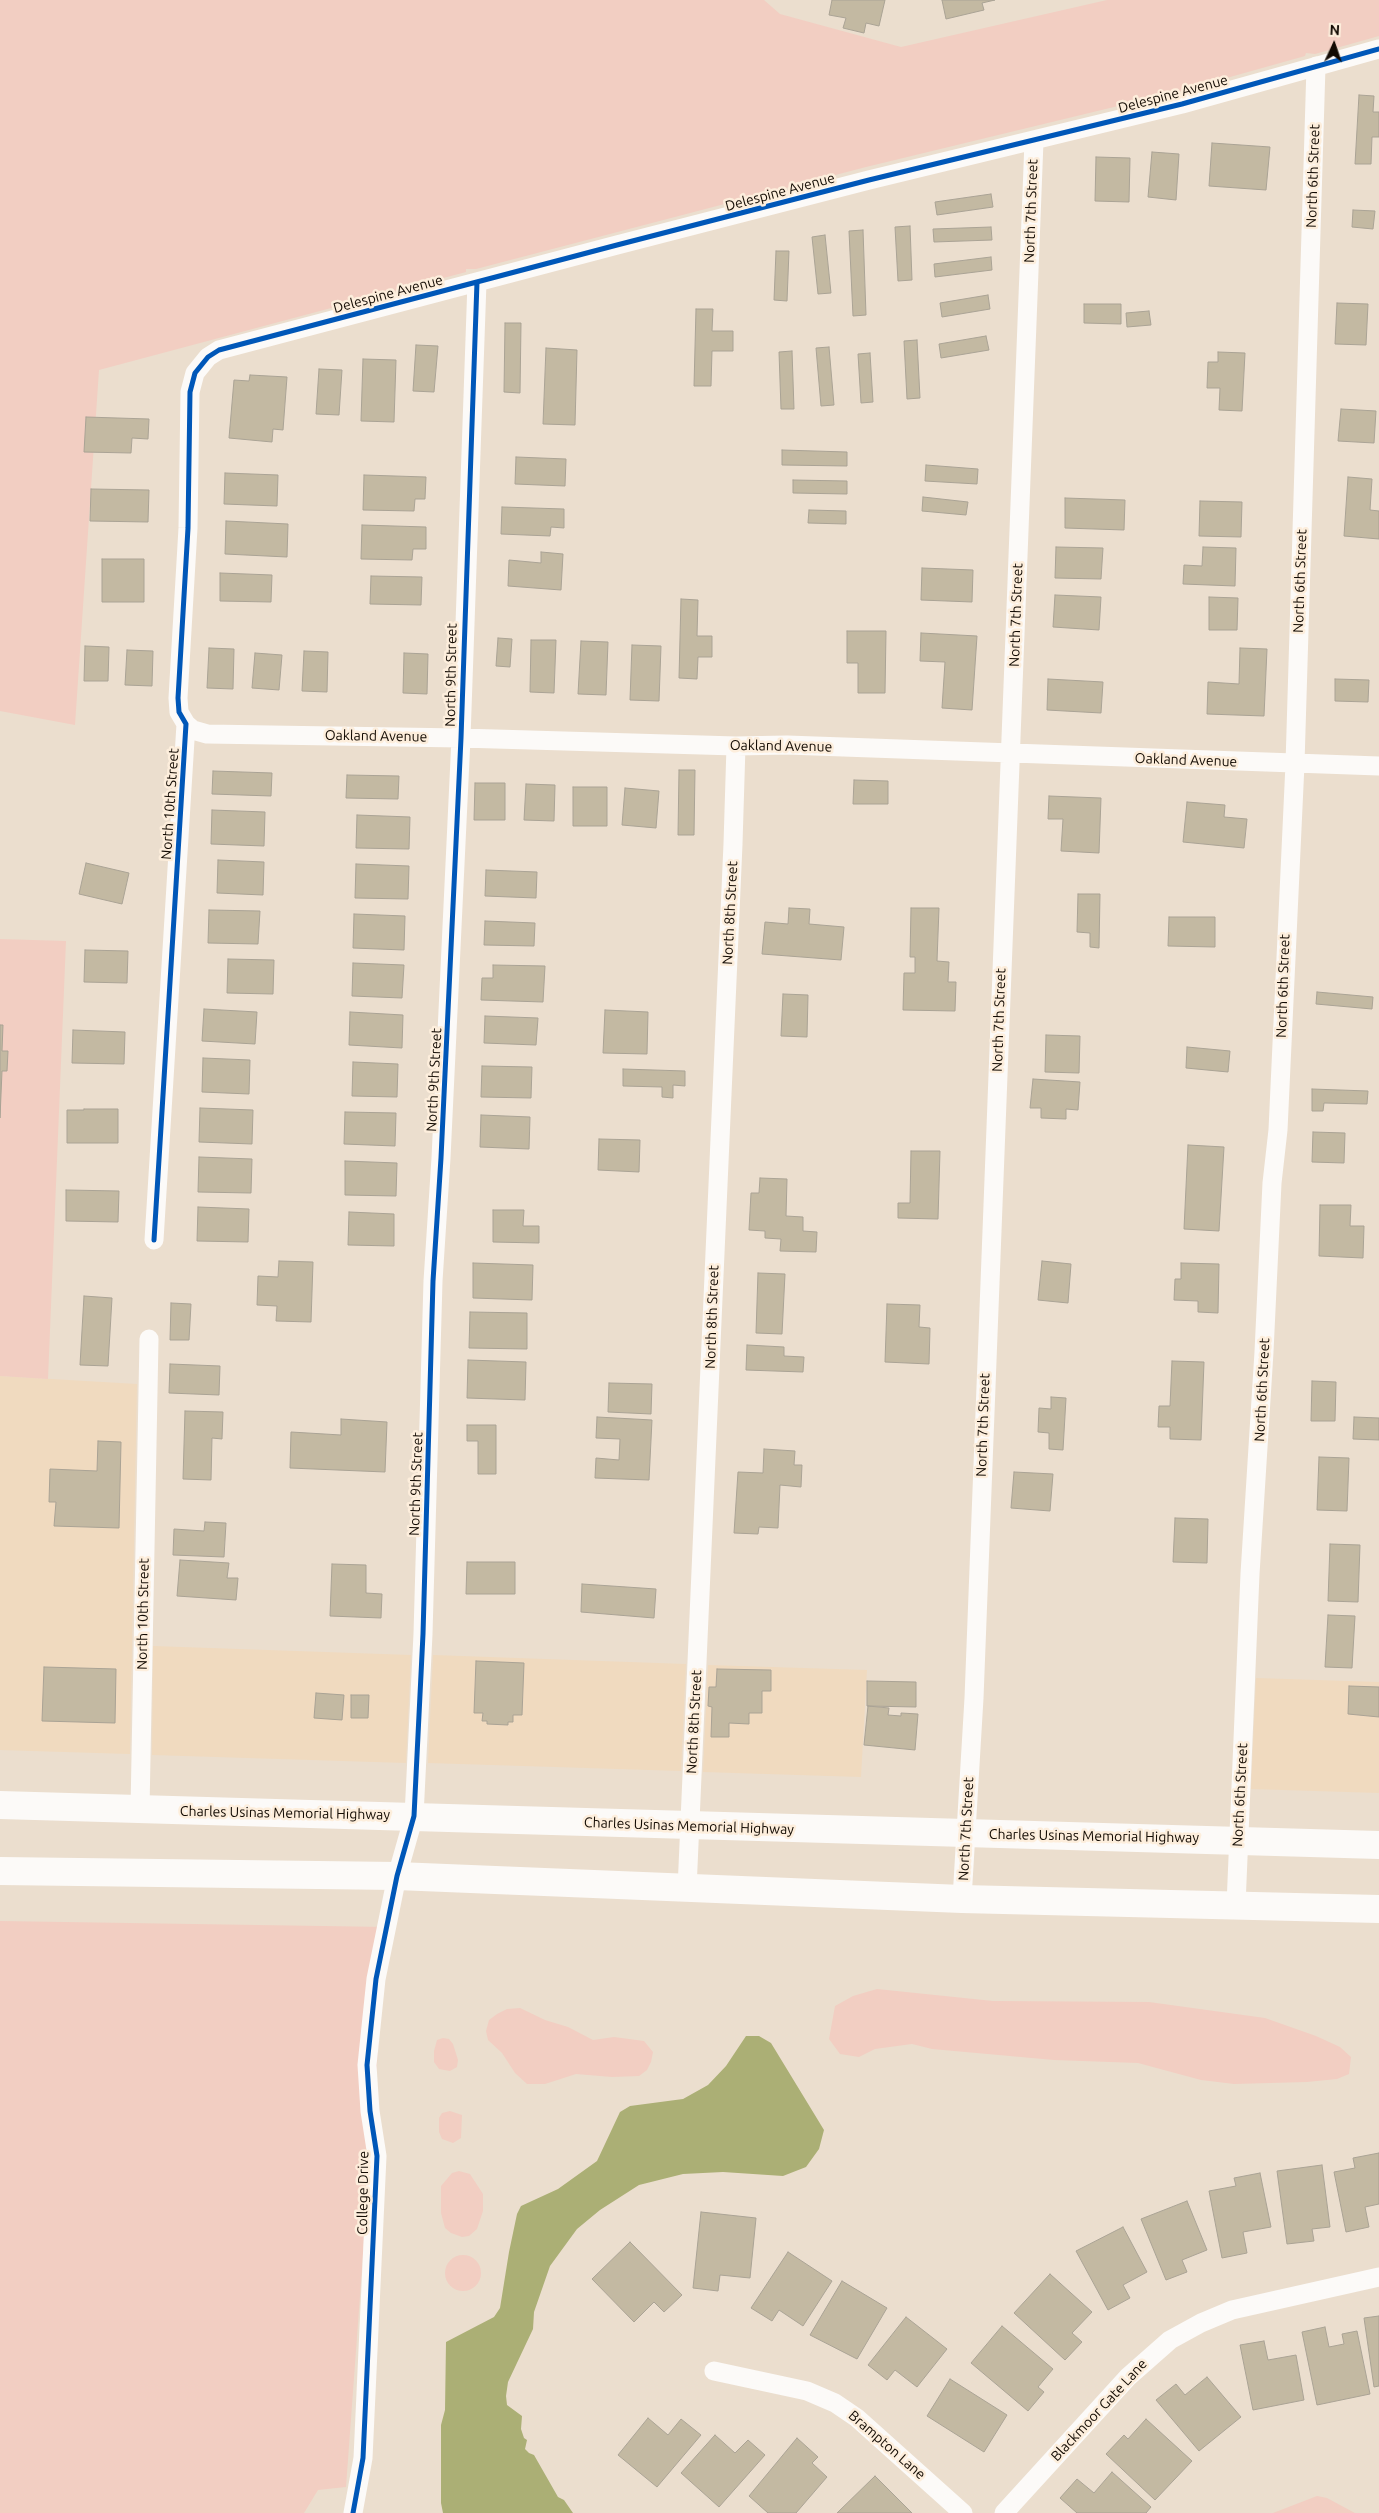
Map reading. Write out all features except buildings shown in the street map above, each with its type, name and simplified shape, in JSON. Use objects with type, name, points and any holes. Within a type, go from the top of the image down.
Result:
[{"type":"highway","name":"Charles Usinas Memorial Highway","points":[[0,1804],[689,1826],[965,1832],[1379,1845]]},
{"type":"highway","points":[[0,1871],[397,1876],[962,1899],[1379,1909]]},
{"type":"street","name":"Delespine Avenue","points":[[195,373],[208,357],[219,350],[869,180],[1182,104],[1379,49]]},
{"type":"street","name":"North 6th Street","points":[[1236,1905],[1251,1564],[1272,1183],[1278,1130],[1295,764],[1316,66]]},
{"type":"street","name":"North 7th Street","points":[[962,1899],[974,1698],[1034,141]]},
{"type":"street","name":"North 9th Street","points":[[397,1876],[414,1816],[424,1624],[433,1281],[461,738],[477,282]]},
{"type":"street","name":"North 10th Street","points":[[154,1240],[186,724],[179,712],[178,698],[188,528],[190,392],[195,373]]},
{"type":"street","name":"Oakland Avenue","points":[[186,724],[193,730],[207,734],[461,738],[736,746],[787,745],[1379,766]]},
{"type":"street","name":"North 8th Street","points":[[687,1889],[736,746]]},
{"type":"street","name":"North 10th Street","points":[[140,1809],[148,1339]]},
{"type":"street","name":"College Drive","points":[[353,2513],[363,2458],[377,2156],[370,2111],[367,2065],[376,1979],[397,1876]]},
{"type":"street","name":"Blackmoor Gate Lane","points":[[1004,2513],[1128,2376],[1170,2340],[1201,2323],[1232,2310],[1379,2277]]},
{"type":"street","name":"Brampton Lane","points":[[714,2371],[807,2391],[835,2403],[857,2418],[963,2513]]},
{"type":"shaded area","points":[[0,0],[764,0],[780,14],[901,47],[1107,0],[1379,0],[1379,36],[1315,54],[1306,53],[1305,56],[1180,91],[866,167],[476,269],[466,269],[466,272],[99,370],[75,725],[0,711]]},
{"type":"shaded area","points":[[0,939],[66,941],[48,1379],[0,1376]]},
{"type":"shaded area","points":[[0,1376],[137,1384],[130,1754],[0,1750]]},
{"type":"shaded area","points":[[153,1646],[411,1655],[406,1763],[152,1755]]},
{"type":"shaded area","points":[[433,1655],[686,1664],[681,1771],[428,1763]]},
{"type":"shaded area","points":[[708,1665],[867,1670],[861,1777],[703,1772]]},
{"type":"shaded area","points":[[1256,1678],[1379,1682],[1379,1793],[1251,1789]]},
{"type":"shaded area","points":[[0,1921],[387,1927],[346,2487],[318,2490],[304,2513],[0,2513]]},
{"type":"shaded area","points":[[877,1989],[993,2001],[1149,2002],[1265,2018],[1316,2036],[1340,2047],[1351,2057],[1349,2074],[1337,2079],[1307,2082],[1234,2084],[1201,2080],[1138,2063],[1054,2060],[932,2049],[912,2044],[875,2049],[859,2057],[840,2054],[829,2039],[835,2006],[853,1996]]},
{"type":"shaded area","points":[[520,2008],[545,2020],[568,2027],[593,2040],[614,2037],[644,2041],[653,2052],[651,2062],[647,2070],[639,2076],[612,2077],[576,2074],[545,2084],[527,2084],[515,2073],[502,2053],[488,2040],[486,2031],[489,2020],[497,2014],[507,2009]]},
{"type":"shaded area","points":[[746,2036],[759,2036],[771,2043],[824,2130],[819,2149],[806,2167],[783,2176],[723,2172],[683,2174],[639,2185],[600,2210],[577,2229],[550,2266],[534,2312],[533,2329],[508,2382],[506,2396],[507,2405],[522,2416],[521,2429],[524,2438],[527,2440],[525,2449],[534,2455],[558,2497],[564,2500],[573,2513],[443,2513],[441,2503],[441,2425],[445,2410],[446,2342],[494,2317],[500,2308],[509,2252],[517,2214],[521,2206],[558,2189],[597,2161],[620,2112],[630,2106],[683,2099],[708,2085],[726,2066]]},
{"type":"shaded area","points":[[449,2039],[453,2044],[458,2060],[457,2067],[450,2071],[439,2069],[434,2062],[437,2040]]},
{"type":"shaded area","points":[[450,2111],[462,2115],[461,2138],[453,2143],[442,2139],[439,2132],[439,2118],[442,2113]]},
{"type":"shaded area","points":[[459,2171],[470,2174],[483,2194],[483,2211],[477,2229],[469,2236],[462,2237],[451,2233],[445,2228],[441,2213],[441,2186],[452,2173]]},
{"type":"shaded area","points":[[463,2255],[475,2261],[481,2273],[475,2285],[463,2291],[451,2285],[445,2273],[451,2261]]},
{"type":"shaded area","points":[[1317,2496],[1327,2498],[1355,2513],[1273,2513]]},
{"type":"cycle path","points":[[154,1240],[186,724],[179,712],[178,698],[188,528],[190,392],[195,373],[208,357],[219,350],[617,245],[869,180],[1182,104],[1379,49]]},
{"type":"cycle path","points":[[353,2513],[363,2458],[377,2156],[370,2111],[367,2065],[376,1979],[397,1876],[414,1816],[423,1634],[433,1281],[441,1158],[461,738],[477,282]]}]
